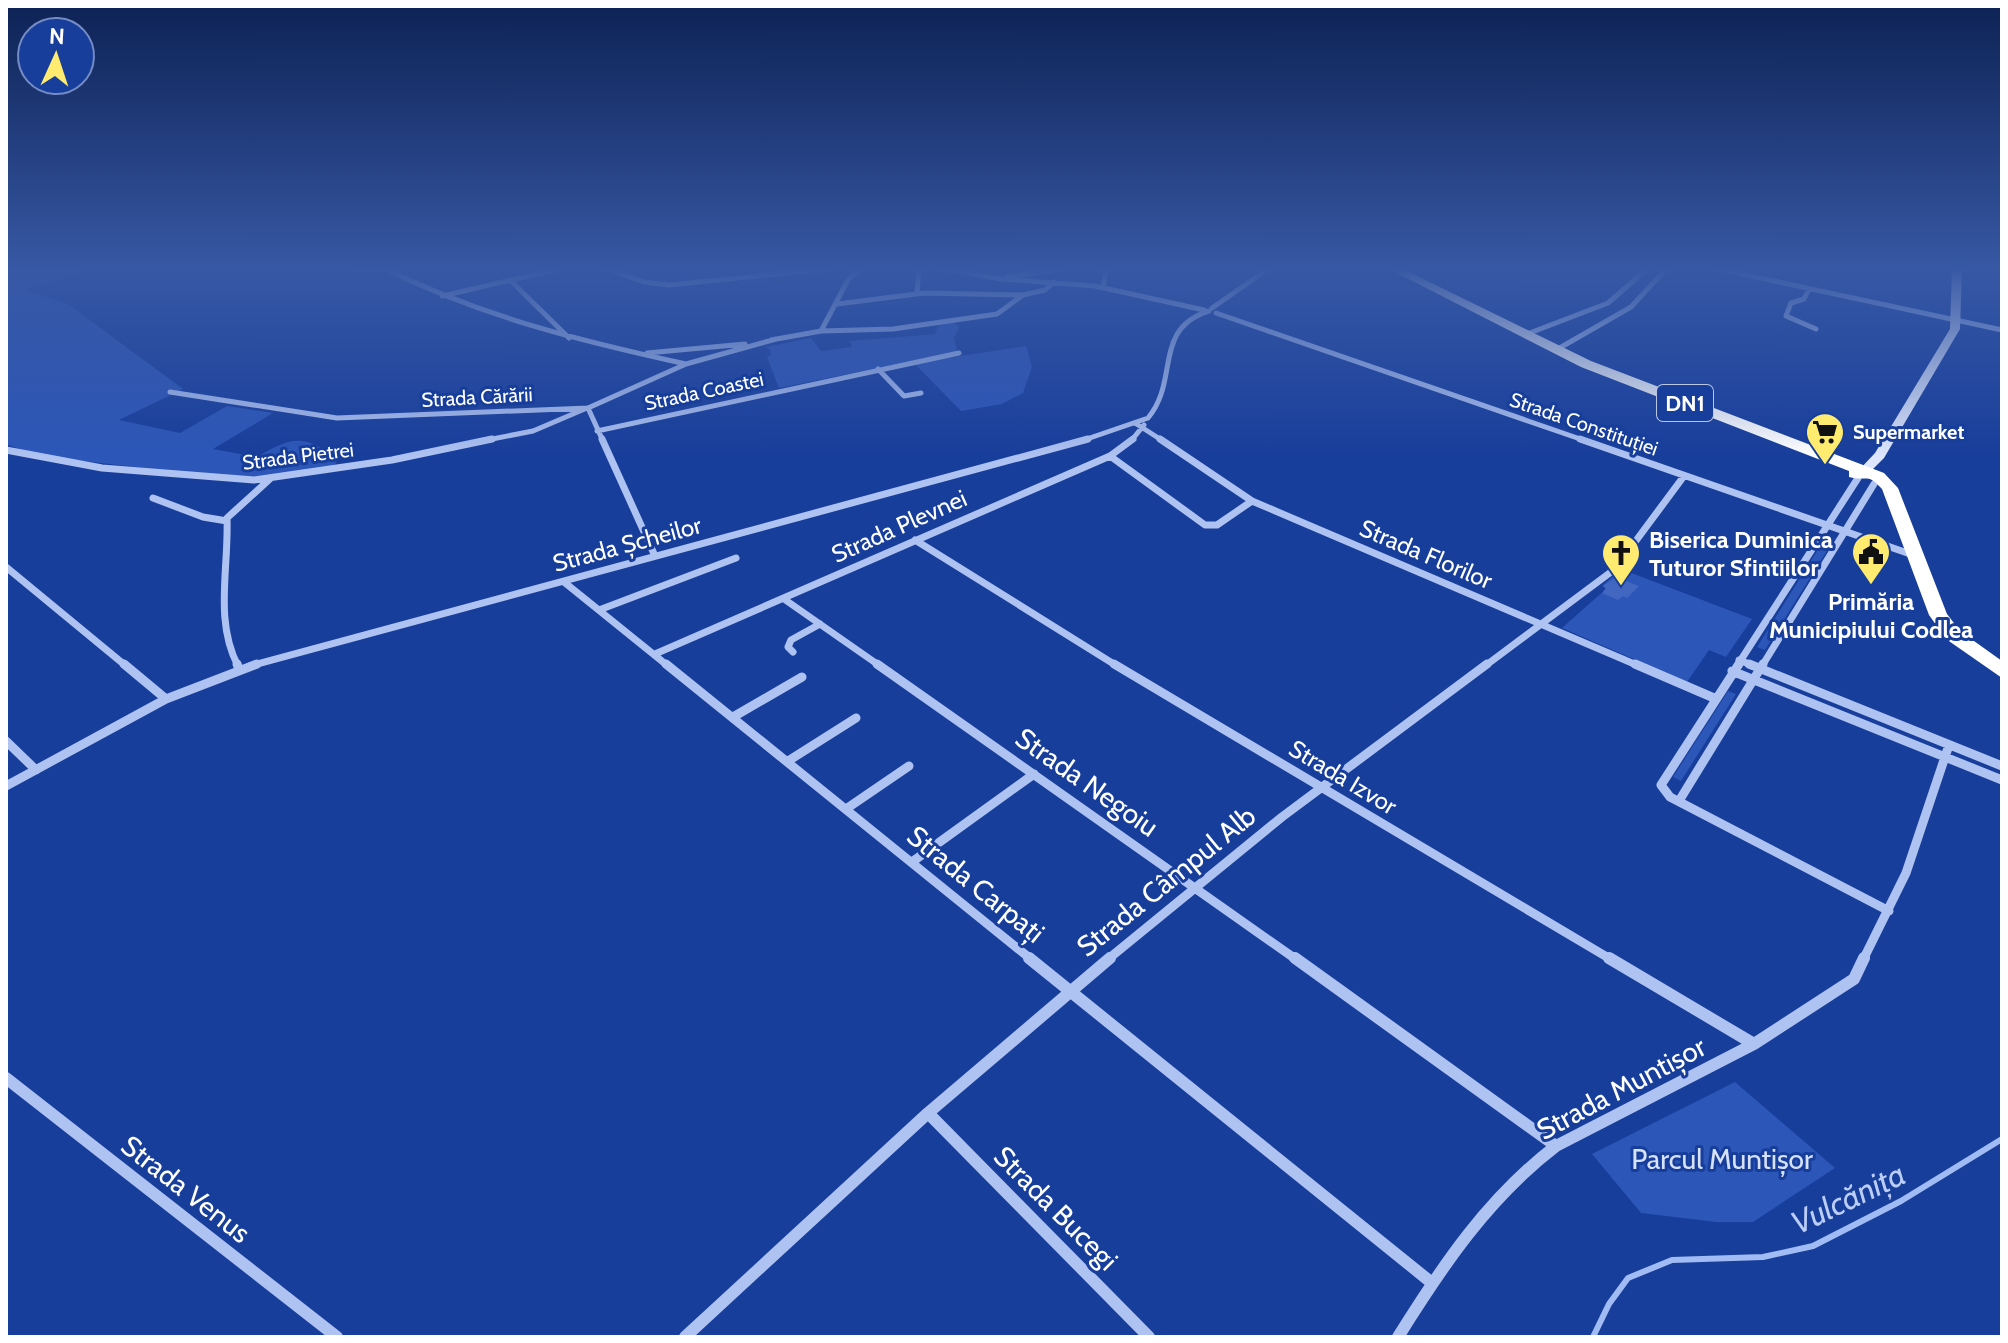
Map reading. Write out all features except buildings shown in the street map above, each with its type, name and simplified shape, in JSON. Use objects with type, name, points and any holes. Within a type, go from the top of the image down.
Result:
[{"type":"highway","name":"DN1","points":[[1522,332],[1556,350],[1793,444],[1870,478],[1898,509],[1944,625],[2001,670]]},
{"type":"main road","points":[[1870,478],[1880,455],[1953,332]]},
{"type":"street","points":[[548,332],[686,364]]},
{"type":"street","points":[[563,332],[570,339]]},
{"type":"street","points":[[647,353],[817,332]]},
{"type":"street","name":"Strada Șcheilor","points":[[6,786],[166,699],[239,669],[1139,425],[1158,403],[1177,332]]},
{"type":"street","name":"Strada Constituției","points":[[1274,332],[1917,556]]},
{"type":"street","points":[[1527,334],[1534,332]]},
{"type":"street","points":[[1556,350],[1589,332]]},
{"type":"street","name":"Strada Cărării","points":[[170,392],[337,418],[588,408],[686,364],[776,339]]},
{"type":"street","name":"Strada Coastei","points":[[597,431],[959,353]]},
{"type":"street","points":[[878,369],[904,396],[921,393]]},
{"type":"street","points":[[588,408],[655,556]]},
{"type":"street","name":"Strada Pietrei","points":[[6,450],[102,468],[235,480],[271,478],[382,461],[533,431],[588,408]]},
{"type":"street","name":"Strada Plevnei","points":[[655,654],[1110,456],[1133,440],[1139,425]]},
{"type":"street","name":"Strada Florilor","points":[[1139,425],[1252,501],[1714,698]]},
{"type":"street","points":[[1110,456],[1205,525],[1217,525],[1252,501]]},
{"type":"street","name":"Strada Câmpul Alb","points":[[685,1337],[928,1113],[1069,991],[1321,788],[1543,626],[1621,563],[1684,476]]},
{"type":"street","points":[[239,669],[231,656],[224,626],[230,543],[227,521],[232,511],[259,493],[271,478]]},
{"type":"street","points":[[1870,478],[1827,526],[1662,781],[1664,791],[1679,801],[1889,911]]},
{"type":"street","points":[[1679,801],[1846,532],[1870,478]]},
{"type":"street","points":[[153,498],[203,517],[227,521]]},
{"type":"street","name":"Strada Izvor","points":[[915,540],[1068,637],[1754,1044]]},
{"type":"street","points":[[599,610],[736,558]]},
{"type":"street","points":[[6,567],[166,699]]},
{"type":"street","name":"Strada Carpați","points":[[564,582],[1432,1283]]},
{"type":"street","name":"Strada Negoiu","points":[[784,599],[1196,887],[1556,1146]]},
{"type":"street","points":[[793,652],[788,647],[791,640],[820,624]]},
{"type":"street","points":[[1739,660],[2002,766]]},
{"type":"street","points":[[1732,671],[2002,780]]},
{"type":"street","points":[[733,717],[802,677]]},
{"type":"street","points":[[788,761],[856,718]]},
{"type":"street","points":[[6,741],[36,770]]},
{"type":"street","name":"Strada Muntișor","points":[[1398,1337],[1489,1203],[1512,1180],[1556,1146],[1754,1044],[1854,979],[1889,911],[1921,833],[1949,745]]},
{"type":"street","points":[[846,809],[909,766]]},
{"type":"street","points":[[912,862],[1034,774]]},
{"type":"street","name":"Strada Venus","points":[[6,1078],[337,1337]]},
{"type":"street","name":"Strada Bucegi","points":[[928,1113],[1149,1337]]},
{"type":"green space","points":[[6,332],[105,332],[183,389],[119,420],[180,433],[227,406],[273,413],[213,449],[257,457],[279,445],[298,441],[316,445],[337,460],[334,467],[241,479],[39,456],[6,444]]},
{"type":"green space","points":[[957,332],[954,337],[957,352],[779,388],[767,357],[771,355],[770,350],[765,347],[811,338],[821,351],[852,347],[850,341]]},
{"type":"green space","points":[[1026,346],[1032,367],[1023,393],[1002,404],[961,411],[914,363]]},
{"type":"green space","points":[[1827,535],[1835,538],[1765,650],[1757,647]]},
{"type":"green space","points":[[1621,569],[1752,619],[1726,657],[1709,650],[1687,682],[1562,628],[1606,589],[1602,586]]},
{"type":"green space","points":[[1728,691],[1736,694],[1681,781],[1673,777]]},
{"type":"green space","name":"Parcul Muntișor","points":[[1735,1082],[1835,1168],[1753,1222],[1716,1222],[1641,1213],[1592,1154]]},
{"type":"waterway","name":"Vulcănița","points":[[1593,1337],[1609,1304],[1628,1278],[1672,1260],[1763,1257],[1813,1246],[1901,1201],[2002,1139]]},
{"type":"place","name":"Supermarket","points":[[1825,466]]},
{"type":"place","name":"Primăria Municipiului Codlea","points":[[1871,586]]},
{"type":"place","name":"Biserica Duminica Tuturor Sfintiilor","points":[[1621,587]]}]
